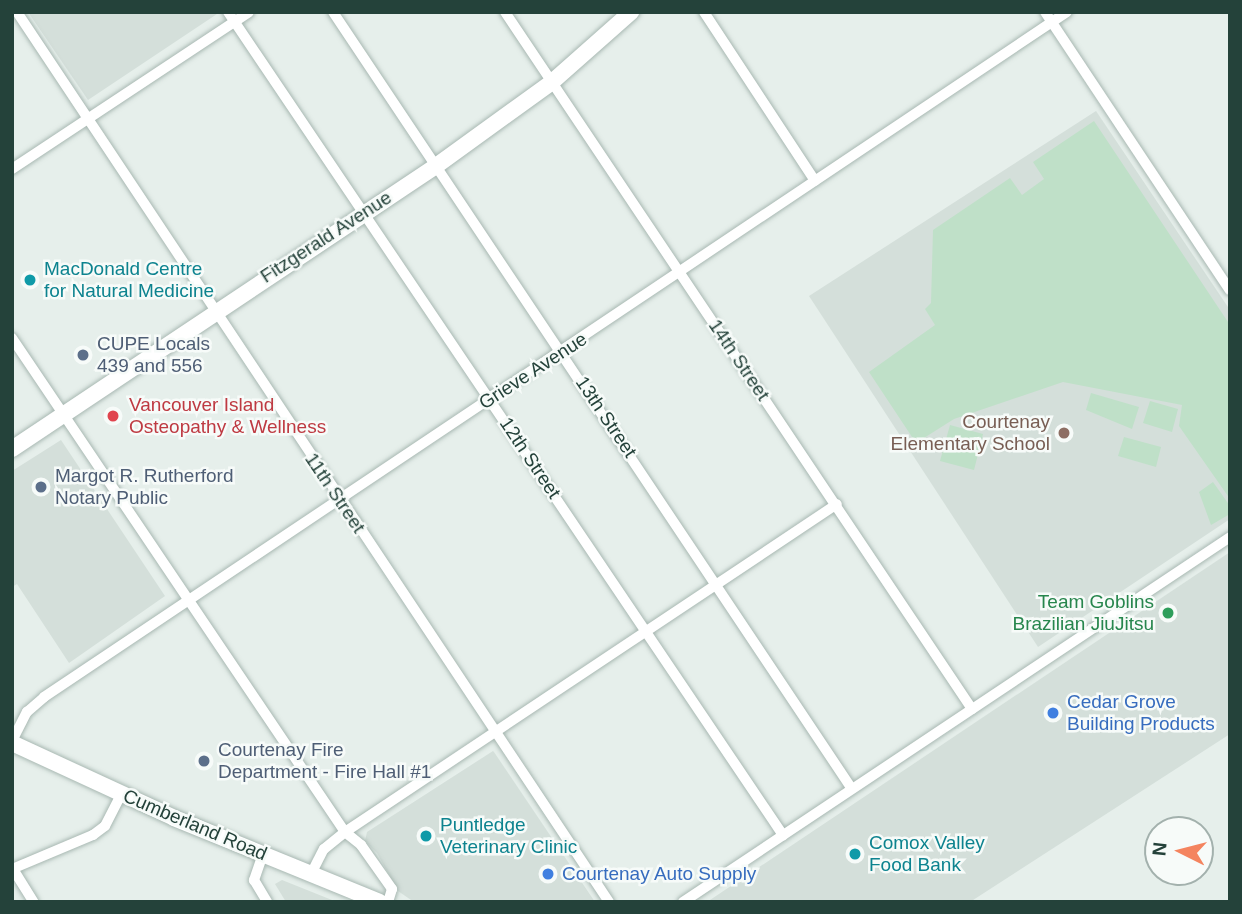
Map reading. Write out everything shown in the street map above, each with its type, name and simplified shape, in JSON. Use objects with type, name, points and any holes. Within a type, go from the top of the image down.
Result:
[{"type":"street","name":"11th Street","points":[[17,12],[214,312],[610,902]]},
{"type":"street","points":[[12,169],[231,17],[249,12]]},
{"type":"street","name":"13th Street","points":[[333,12],[718,583],[852,789]]},
{"type":"street","name":"14th Street","points":[[505,12],[972,709]]},
{"type":"street","name":"Fitzgerald Avenue","points":[[12,449],[362,212],[436,166],[552,82],[631,12]]},
{"type":"street","points":[[704,12],[815,181]]},
{"type":"street","name":"Grieve Avenue","points":[[12,742],[35,704],[680,273],[1048,17],[1067,12]]},
{"type":"street","name":"12th Street","points":[[231,17],[783,835]]},
{"type":"street","points":[[1048,17],[1230,290]]},
{"type":"street","points":[[12,338],[345,832],[360,845],[392,889],[388,902]]},
{"type":"street","points":[[311,874],[324,849],[345,832],[837,504]]},
{"type":"street","points":[[683,902],[1230,537]]},
{"type":"street","name":"Cumberland Road","points":[[12,742],[121,794],[380,902]]},
{"type":"street","points":[[34,902],[13,869],[93,835],[105,826],[121,794]]},
{"type":"street","points":[[263,854],[254,880],[267,902]]},
{"type":"shaded area","points":[[28,12],[216,12],[217,14],[88,100]]},
{"type":"shaded area","name":"Courtenay Elementary School","points":[[1096,111],[1230,310],[1230,519],[1038,647],[809,296]]},
{"type":"shaded area","points":[[61,440],[165,596],[69,663],[17,584],[12,587],[12,471]]},
{"type":"shaded area","points":[[1230,552],[1230,734],[970,902],[707,902]]},
{"type":"shaded area","points":[[493,751],[595,902],[414,902],[398,891],[377,853],[365,841],[367,832]]},
{"type":"shaded area","points":[[282,880],[337,902],[286,902],[275,884]]},
{"type":"green space","points":[[1094,121],[1230,325],[1230,499],[1179,426],[1182,405],[1063,382],[954,419],[916,443],[869,372],[935,325],[925,309],[931,303],[933,230],[1010,178],[1022,195],[1044,179],[1033,162]]},
{"type":"green space","points":[[1091,393],[1139,407],[1132,429],[1086,410]]},
{"type":"green space","points":[[1150,401],[1178,409],[1172,432],[1143,423]]},
{"type":"green space","points":[[950,425],[983,434],[974,470],[940,461]]},
{"type":"green space","points":[[1124,437],[1161,447],[1156,467],[1118,456]]},
{"type":"green space","points":[[1213,482],[1230,506],[1230,514],[1211,525],[1199,492]]},
{"type":"place","name":"MacDonald Centre for Natural Medicine","points":[[30,280]]},
{"type":"place","name":"CUPE Locals 439 and 556","points":[[83,355]]},
{"type":"place","name":"Vancouver Island Osteopathy & Wellness","points":[[113,416]]},
{"type":"place","name":"Courtenay Elementary School","points":[[1064,433]]},
{"type":"place","name":"Margot R. Rutherford Notary Public","points":[[41,487]]},
{"type":"place","name":"Team Goblins Brazilian JiuJitsu","points":[[1168,613]]},
{"type":"place","name":"Cedar Grove Building Products","points":[[1053,713]]},
{"type":"place","name":"Courtenay Fire Department - Fire Hall #1","points":[[204,761]]},
{"type":"place","name":"Puntledge Veterinary Clinic","points":[[426,836]]},
{"type":"place","name":"Comox Valley Food Bank","points":[[855,854]]},
{"type":"place","name":"Courtenay Auto Supply","points":[[548,874]]}]
